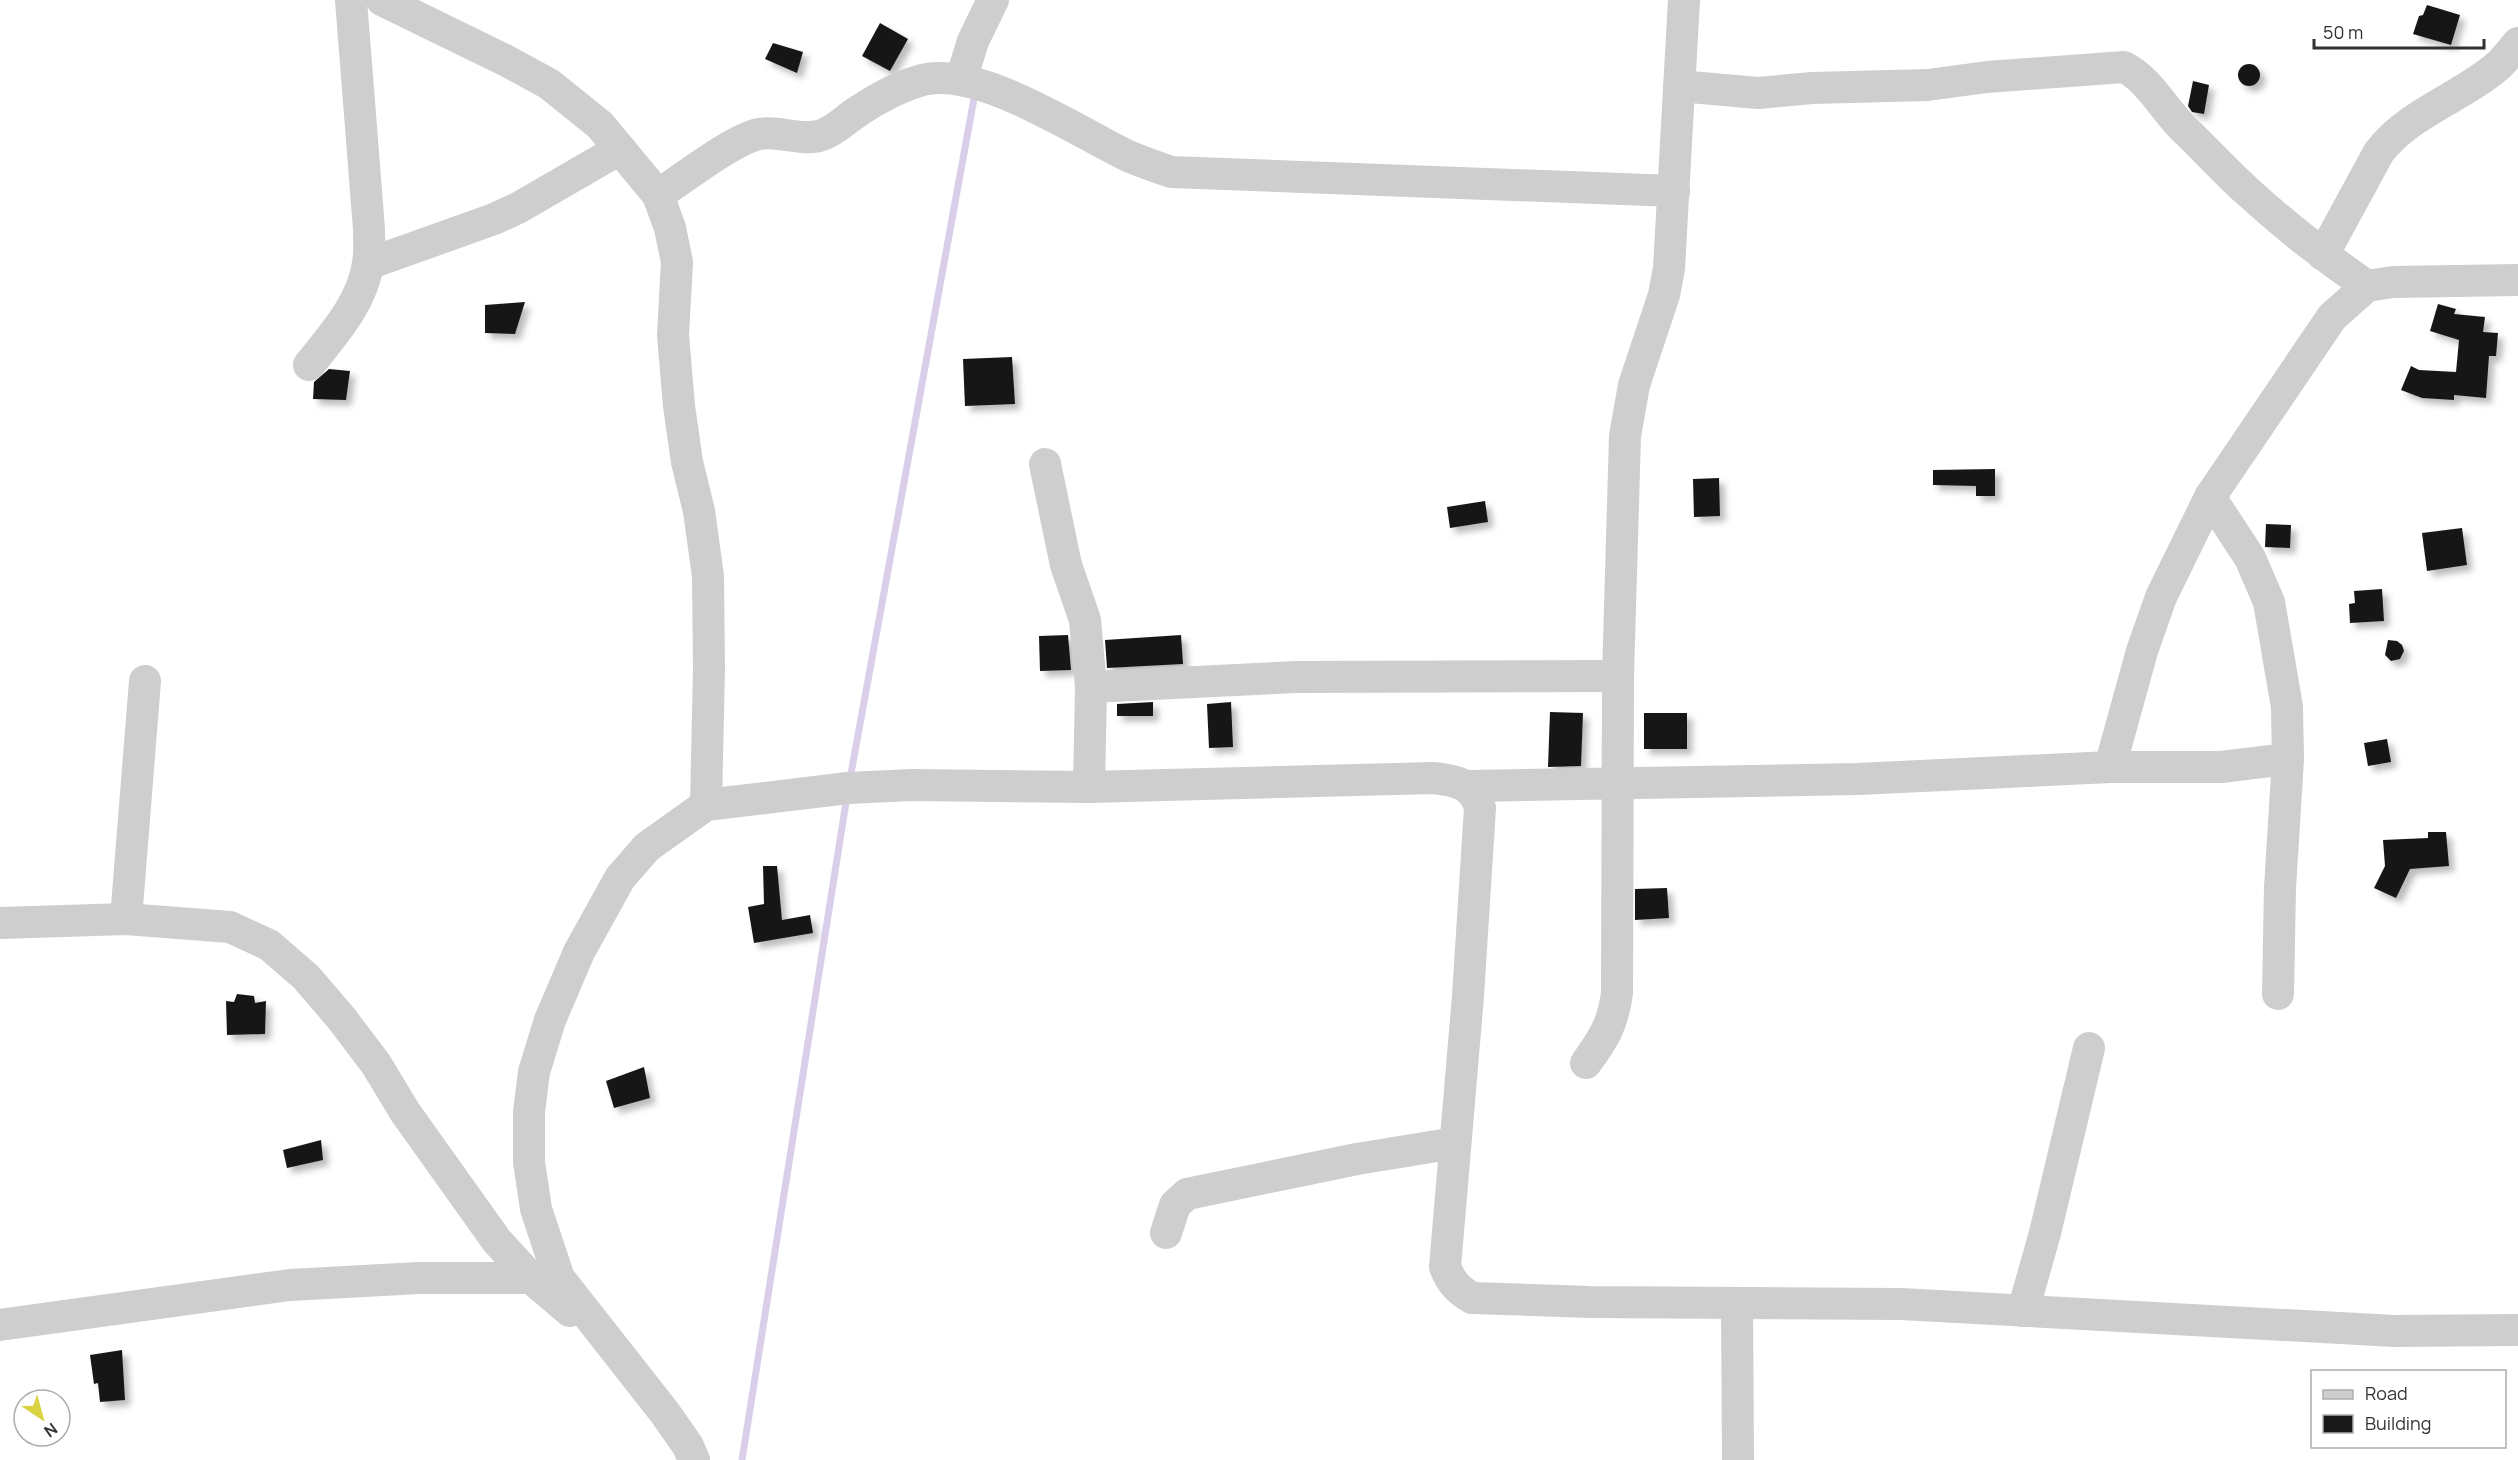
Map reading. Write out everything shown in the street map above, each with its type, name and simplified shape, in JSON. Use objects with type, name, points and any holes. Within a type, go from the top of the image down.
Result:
[{"type":"street","points":[[309,365],[346,317],[360,289],[368,264],[369,229],[351,0]]},
{"type":"street","points":[[382,0],[549,84],[600,125],[658,195],[670,228],[677,262],[673,334],[679,406],[687,462],[699,512],[708,576],[706,806]]},
{"type":"street","points":[[961,80],[973,41],[993,0]]},
{"type":"street","points":[[1586,1063],[1608,1031],[1614,1015],[1617,993],[1618,676],[1625,436],[1634,385],[1664,295],[1672,240],[1684,0]]},
{"type":"street","points":[[2323,255],[2379,152],[2388,140],[2422,113],[2500,64],[2518,43]]},
{"type":"street","points":[[1679,86],[1758,93],[1812,88],[1928,85],[1987,77],[2124,67],[2147,85],[2182,128],[2246,190],[2323,255],[2367,286]]},
{"type":"street","points":[[658,195],[740,142],[757,134],[775,132],[820,136],[861,109],[923,80],[961,80],[1032,106],[1130,157],[1171,172],[1674,191]]},
{"type":"street","points":[[368,264],[502,216],[620,149]]},
{"type":"street","points":[[2110,767],[2142,651],[2161,597],[2210,497],[2332,316],[2367,286],[2393,282],[2518,280]]},
{"type":"street","points":[[1045,464],[1066,565],[1085,620],[1091,687],[1089,787]]},
{"type":"street","points":[[2210,497],[2250,558],[2269,602],[2287,707],[2288,759],[2280,888],[2278,994]]},
{"type":"street","points":[[1091,687],[1296,677],[1618,676]]},
{"type":"street","points":[[126,919],[145,681]]},
{"type":"street","points":[[694,1460],[666,1413],[559,1278],[536,1209],[529,1162],[529,1112],[534,1072],[550,1020],[579,952],[620,878],[647,847],[706,806],[848,788],[911,785],[1089,787],[1433,778],[1468,786],[1858,779],[2110,767],[2221,767],[2288,759]]},
{"type":"street","points":[[1468,786],[1477,796],[1480,808],[1445,1267],[1450,1281],[1460,1292],[1472,1298],[1518,1301],[1901,1304],[2394,1331],[2518,1330]]},
{"type":"street","points":[[0,923],[126,919],[230,927],[268,945],[306,977],[376,1064],[405,1112],[497,1241],[559,1304],[603,1334]]},
{"type":"street","points":[[2023,1311],[2045,1233],[2089,1048]]},
{"type":"street","points":[[1166,1233],[1175,1204],[1187,1194],[1357,1159],[1455,1143]]},
{"type":"street","points":[[0,1325],[290,1285],[418,1278],[531,1278]]},
{"type":"street","points":[[1737,1304],[1738,1460]]},
{"type":"building","points":[[2427,5],[2460,15],[2451,45],[2413,34],[2419,16],[2423,15]]},
{"type":"building","points":[[880,23],[908,39],[890,71],[862,56]]},
{"type":"building","points":[[773,43],[803,52],[797,73],[765,59]]},
{"type":"building","points":[[2249,64],[2257,67],[2260,75],[2257,83],[2249,86],[2241,83],[2238,75],[2241,67]]},
{"type":"building","points":[[2193,81],[2209,85],[2204,114],[2192,112],[2188,106]]},
{"type":"building","points":[[525,302],[515,334],[485,333],[485,305]]},
{"type":"building","points":[[2438,304],[2456,309],[2454,314],[2485,317],[2483,332],[2498,333],[2496,356],[2489,356],[2486,398],[2454,395],[2454,400],[2422,398],[2401,390],[2411,366],[2419,370],[2456,372],[2459,340],[2430,331]]},
{"type":"building","points":[[1012,357],[1015,404],[965,406],[963,359]]},
{"type":"building","points":[[329,369],[350,371],[346,400],[313,399],[314,382]]},
{"type":"building","points":[[1995,469],[1995,496],[1976,496],[1976,486],[1933,485],[1933,470]]},
{"type":"building","points":[[1719,478],[1720,516],[1694,517],[1693,479]]},
{"type":"building","points":[[1485,501],[1488,522],[1450,528],[1447,507]]},
{"type":"building","points":[[2266,524],[2291,525],[2290,548],[2265,547]]},
{"type":"building","points":[[2462,528],[2467,565],[2427,571],[2422,533]]},
{"type":"building","points":[[2382,589],[2384,621],[2350,623],[2349,604],[2355,603],[2354,591]]},
{"type":"building","points":[[1068,635],[1071,670],[1040,671],[1039,636]]},
{"type":"building","points":[[1181,635],[1183,664],[1107,668],[1105,640]]},
{"type":"building","points":[[2388,640],[2397,641],[2402,645],[2404,651],[2400,659],[2391,661],[2385,655]]},
{"type":"building","points":[[1153,702],[1153,716],[1117,716],[1117,704]]},
{"type":"building","points":[[1231,702],[1233,747],[1209,748],[1207,704]]},
{"type":"building","points":[[1550,712],[1583,713],[1581,766],[1548,767]]},
{"type":"building","points":[[1644,713],[1687,713],[1687,749],[1644,749]]},
{"type":"building","points":[[2387,739],[2391,762],[2368,766],[2364,743]]},
{"type":"building","points":[[2428,832],[2446,832],[2449,866],[2410,869],[2396,898],[2374,888],[2385,866],[2383,840],[2428,838]]},
{"type":"building","points":[[763,866],[777,866],[782,920],[810,915],[813,933],[754,943],[748,907],[764,904]]},
{"type":"building","points":[[1667,888],[1669,918],[1635,920],[1635,889]]},
{"type":"building","points":[[237,994],[254,996],[255,1003],[266,1001],[265,1034],[227,1035],[226,1001],[234,1002]]},
{"type":"building","points":[[644,1067],[650,1098],[614,1108],[606,1081]]},
{"type":"building","points":[[321,1140],[323,1160],[287,1168],[283,1150]]},
{"type":"building","points":[[122,1350],[125,1400],[100,1402],[98,1383],[94,1384],[90,1355]]},
{"type":"waterway","points":[[850,779],[975,93]]},
{"type":"waterway","points":[[742,1460],[847,796]]}]
